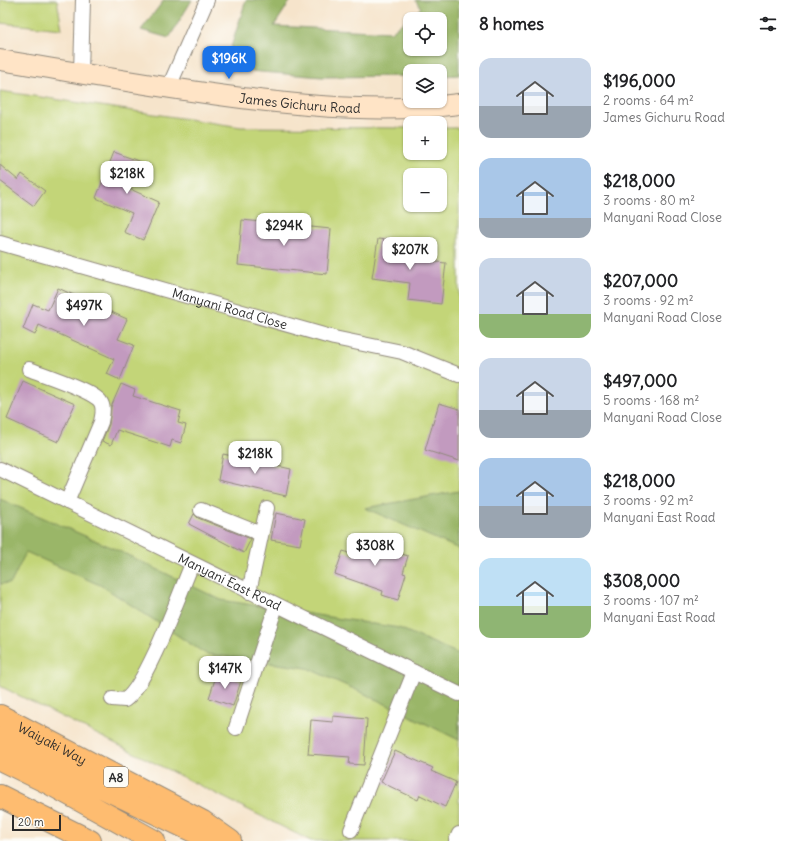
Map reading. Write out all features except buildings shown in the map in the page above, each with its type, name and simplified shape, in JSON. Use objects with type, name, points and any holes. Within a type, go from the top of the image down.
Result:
[{"type":"main road","name":"James Gichuru Road","points":[[0,60],[168,88],[309,107],[409,109],[459,104]]},
{"type":"main road","name":"Waiyaki Way","points":[[0,716],[203,822],[230,841]]},
{"type":"main road","name":"A8","points":[[0,738],[214,841]]},
{"type":"main road","points":[[0,759],[50,783],[154,841]]},
{"type":"main road","points":[[0,796],[90,841]]},
{"type":"street","points":[[81,73],[83,0]]},
{"type":"street","points":[[168,88],[207,0]]},
{"type":"street","name":"Manyani Road Close","points":[[0,243],[334,338],[402,352],[459,375]]},
{"type":"street","points":[[29,369],[90,394],[100,401],[103,410],[100,422],[67,502]]},
{"type":"street","name":"Manyani East Road","points":[[0,469],[276,606],[459,694]]},
{"type":"street","points":[[249,592],[267,508]]},
{"type":"street","points":[[201,510],[261,534]]},
{"type":"street","points":[[112,699],[125,700],[136,689],[153,657],[192,564]]},
{"type":"street","points":[[236,728],[276,606]]},
{"type":"street","points":[[351,830],[414,672]]},
{"type":"street","points":[[456,841],[459,834]]},
{"type":"green space","points":[[0,0],[57,0],[62,29],[0,23]]},
{"type":"green space","points":[[164,0],[192,0],[169,38],[141,30]]},
{"type":"green space","points":[[246,0],[291,0],[274,26],[391,32],[403,22],[403,56],[447,56],[447,12],[416,12],[421,8],[415,0],[459,0],[459,75],[447,76],[447,64],[403,64],[403,76],[322,77],[224,69]]},
{"type":"green space","points":[[0,91],[241,127],[403,128],[403,160],[447,160],[447,128],[459,128],[459,841],[311,841],[0,686]]},
{"type":"green space","points":[[459,491],[459,549],[365,508]]},
{"type":"green space","points":[[0,499],[115,549],[221,600],[399,628],[459,654],[459,740],[363,693],[307,668],[206,654],[102,586],[26,552],[11,583],[0,584]]}]
